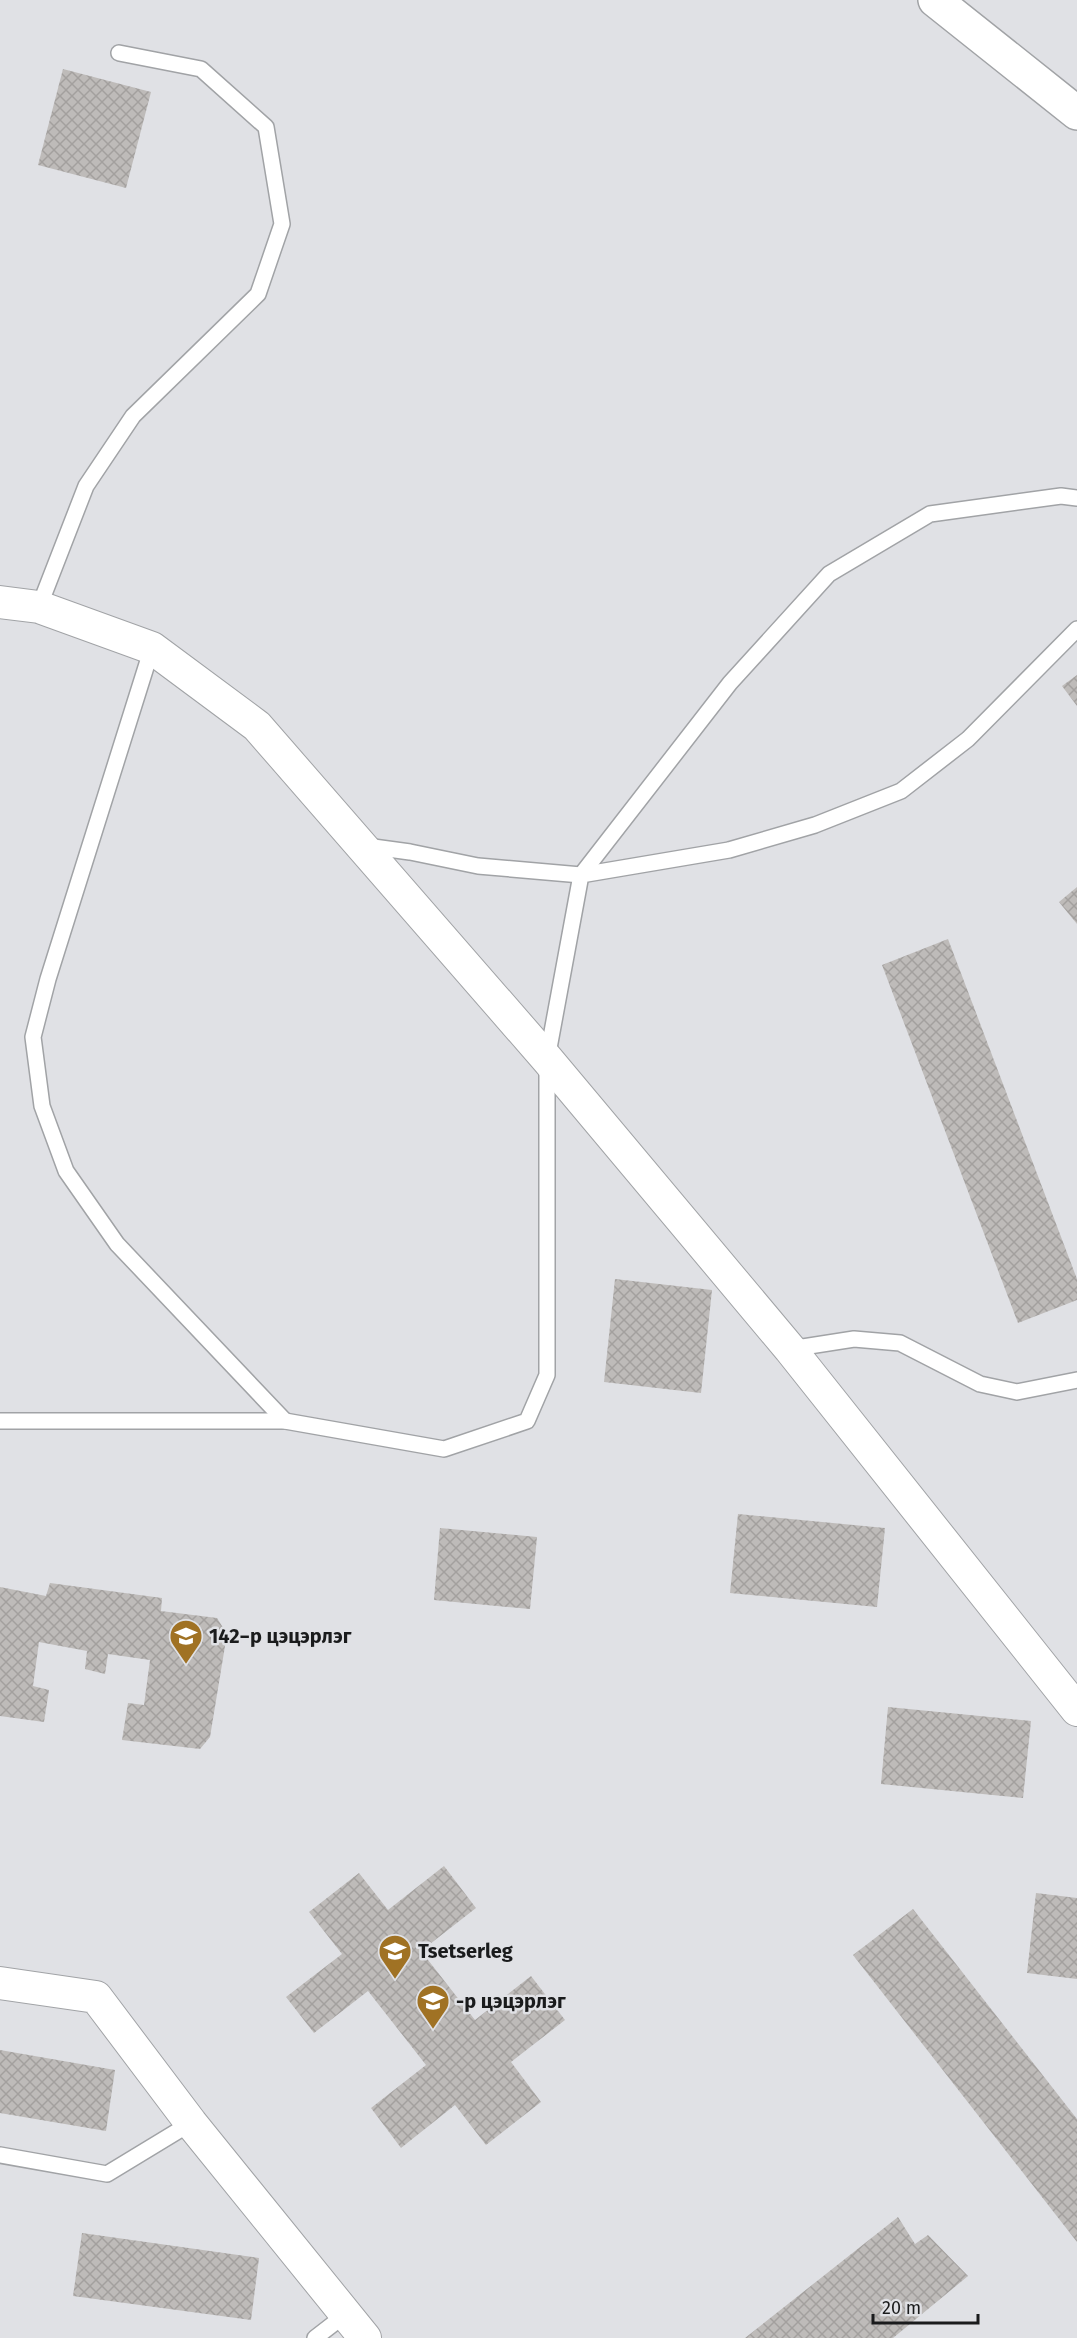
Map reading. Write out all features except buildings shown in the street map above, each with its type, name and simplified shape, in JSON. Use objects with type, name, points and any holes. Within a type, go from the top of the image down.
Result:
[{"type":"main road","points":[[935,0],[1077,113]]},
{"type":"street","points":[[0,602],[39,607],[152,648],[257,726],[546,1059],[790,1349],[1077,1710]]},
{"type":"street","points":[[0,1983],[96,1997],[191,2123],[365,2338]]},
{"type":"lane","points":[[39,607],[86,486],[133,416],[258,294],[282,224],[266,127],[201,69],[119,53]]},
{"type":"lane","points":[[0,1421],[285,1421],[444,1449],[526,1421],[547,1375],[546,1059],[581,875],[730,683],[829,574],[930,514],[1061,496],[1077,498]]},
{"type":"lane","points":[[361,845],[478,866],[581,875],[729,850],[815,825],[900,791],[968,739],[1077,628]]},
{"type":"lane","points":[[152,648],[48,979],[33,1037],[42,1106],[66,1171],[117,1244],[285,1421]]},
{"type":"lane","points":[[790,1349],[854,1339],[900,1343],[980,1384],[1017,1392],[1077,1380]]},
{"type":"lane","points":[[0,2155],[107,2174],[191,2123]]},
{"type":"lane","points":[[315,2338],[346,2314]]},
{"type":"place","name":"142−р цэцэрлэг","points":[[186,1665]]},
{"type":"place","name":"Tsetserleg","points":[[395,1980]]},
{"type":"place","name":"-р цэцэрлэг","points":[[433,2030]]}]
